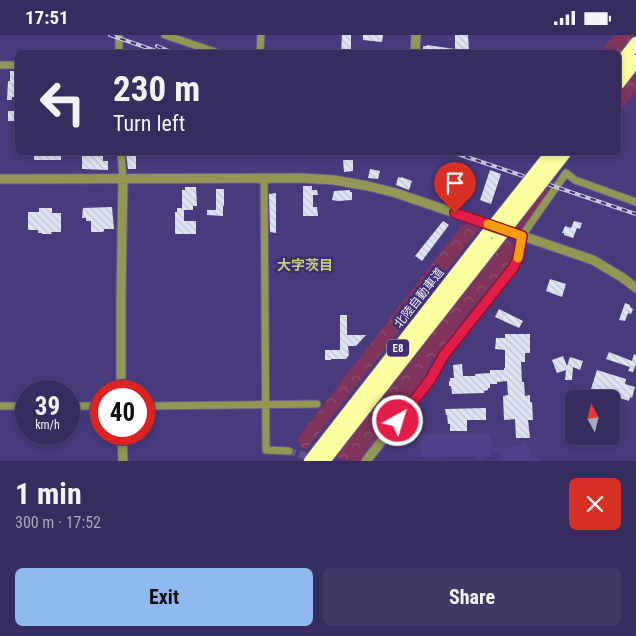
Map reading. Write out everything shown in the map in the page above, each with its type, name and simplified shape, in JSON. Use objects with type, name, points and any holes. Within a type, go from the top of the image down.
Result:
[{"type":"highway","points":[[621,62],[636,43]]},
{"type":"highway","points":[[621,80],[636,61]]},
{"type":"highway","name":"北陸自動車道","points":[[324,461],[492,237],[550,155]]},
{"type":"highway","name":"北陸自動車道","points":[[310,461],[492,237],[563,155]]},
{"type":"street","points":[[119,35],[119,50]]},
{"type":"street","points":[[165,35],[209,50]]},
{"type":"street","points":[[260,50],[261,35]]},
{"type":"street","points":[[415,50],[416,35]]},
{"type":"street","points":[[0,65],[15,65]]},
{"type":"street","points":[[121,380],[122,155]]},
{"type":"street","points":[[366,461],[430,380],[444,355],[513,268],[518,258],[522,236],[566,173],[575,180],[636,202]]},
{"type":"street","points":[[264,178],[266,450],[289,451]]},
{"type":"street","points":[[0,179],[264,178],[334,180],[396,193],[593,260],[636,287]]},
{"type":"street","points":[[155,406],[317,404]]},
{"type":"street","points":[[0,406],[15,406]]},
{"type":"street","points":[[122,445],[123,461]]},
{"type":"shaded area","points":[[420,434],[490,434],[491,442],[495,443],[491,447],[506,449],[526,442],[531,459],[538,457],[540,461],[499,461],[498,459],[503,457],[501,452],[491,451],[491,457],[478,460],[477,456],[421,457]]},
{"type":"green space","points":[[614,35],[634,35],[621,51],[602,50]]},
{"type":"green space","points":[[636,71],[636,91],[621,110],[621,90]]},
{"type":"green space","points":[[545,187],[553,191],[524,228],[520,230],[516,226]]},
{"type":"green space","points":[[467,224],[480,228],[306,450],[300,445],[298,438],[460,226]]},
{"type":"green space","points":[[509,240],[514,244],[514,253],[510,262],[431,361],[424,380],[359,461],[343,460],[335,456],[502,242]]},
{"type":"building","points":[[342,35],[351,35],[351,50],[341,50]]},
{"type":"building","points":[[363,35],[383,35],[382,42],[363,40]]},
{"type":"building","points":[[455,35],[468,35],[469,50],[423,50],[423,46],[427,45],[455,49]]},
{"type":"building","points":[[10,71],[15,71],[15,97],[12,97],[12,100],[7,100],[8,81],[10,81]]},
{"type":"building","points":[[8,111],[15,111],[15,121],[8,121]]},
{"type":"building","points":[[34,155],[61,155],[61,160],[34,160]]},
{"type":"building","points":[[82,155],[103,155],[103,161],[108,161],[108,170],[82,169]]},
{"type":"building","points":[[126,155],[136,155],[136,169],[128,169]]},
{"type":"building","points":[[343,160],[353,160],[353,171],[344,172]]},
{"type":"building","points":[[370,169],[380,171],[378,179],[368,178]]},
{"type":"building","points":[[490,170],[501,174],[491,204],[480,200]]},
{"type":"building","points":[[398,177],[412,181],[409,190],[396,185]]},
{"type":"building","points":[[303,186],[312,186],[312,190],[317,190],[318,195],[313,195],[313,207],[317,207],[318,216],[303,216]]},
{"type":"building","points":[[185,187],[196,187],[197,206],[193,206],[193,210],[184,210],[184,221],[196,221],[196,234],[175,234],[175,212],[177,212],[177,208],[182,208],[182,190],[185,190]]},
{"type":"building","points":[[216,189],[224,189],[223,216],[207,215],[207,210],[216,210]]},
{"type":"building","points":[[350,190],[352,192],[352,200],[332,200],[334,191]]},
{"type":"building","points":[[276,193],[276,233],[270,232],[269,194]]},
{"type":"building","points":[[112,207],[114,229],[91,232],[91,221],[86,221],[86,218],[82,218],[83,208]]},
{"type":"building","points":[[39,208],[52,208],[52,213],[61,213],[61,232],[42,234],[38,233],[38,230],[28,230],[28,212],[39,212]]},
{"type":"building","points":[[443,221],[449,225],[422,261],[415,256]]},
{"type":"building","points":[[574,221],[582,223],[580,229],[577,228],[573,238],[564,235],[562,233],[565,226],[571,228]]},
{"type":"building","points":[[550,279],[566,284],[562,297],[546,291]]},
{"type":"building","points":[[625,303],[633,309],[631,314],[628,313],[625,321],[619,320]]},
{"type":"building","points":[[499,309],[523,321],[519,328],[495,317]]},
{"type":"building","points":[[340,315],[347,315],[347,335],[366,335],[356,346],[348,346],[349,355],[346,359],[325,360],[325,350],[340,350]]},
{"type":"building","points":[[505,334],[530,334],[530,353],[525,353],[525,362],[521,362],[525,396],[530,395],[530,402],[532,402],[533,420],[528,420],[530,438],[516,438],[515,419],[504,420],[503,396],[508,395],[507,381],[490,384],[490,388],[484,391],[484,393],[452,394],[451,386],[449,386],[450,378],[454,378],[453,365],[462,364],[463,376],[490,373],[490,370],[504,370],[505,350],[495,349],[496,338],[505,338]]},
{"type":"building","points":[[609,352],[632,361],[634,354],[636,355],[636,364],[633,372],[628,371],[630,367],[606,359]]},
{"type":"building","points":[[563,356],[567,366],[570,357],[583,361],[580,370],[573,367],[572,380],[565,380],[566,370],[557,373],[552,360]]},
{"type":"building","points":[[597,370],[626,379],[625,384],[635,387],[632,398],[630,397],[629,401],[620,398],[620,390],[591,389]]},
{"type":"building","points":[[486,408],[486,420],[467,420],[467,431],[450,431],[450,424],[448,424],[445,409]]},
{"type":"tunnel","points":[[289,451],[313,458]]},
{"type":"railway","points":[[110,35],[153,50]]},
{"type":"railway","points":[[157,46],[167,50]]},
{"type":"railway","points":[[461,155],[636,214]]},
{"type":"slow traffic","points":[[488,224],[522,236],[518,258]]},
{"type":"district","name":"大字茨目","points":[[305,265]]},
{"type":"route","points":[[398,421],[430,380],[444,355],[513,268],[518,258],[522,236],[455,213]]}]
